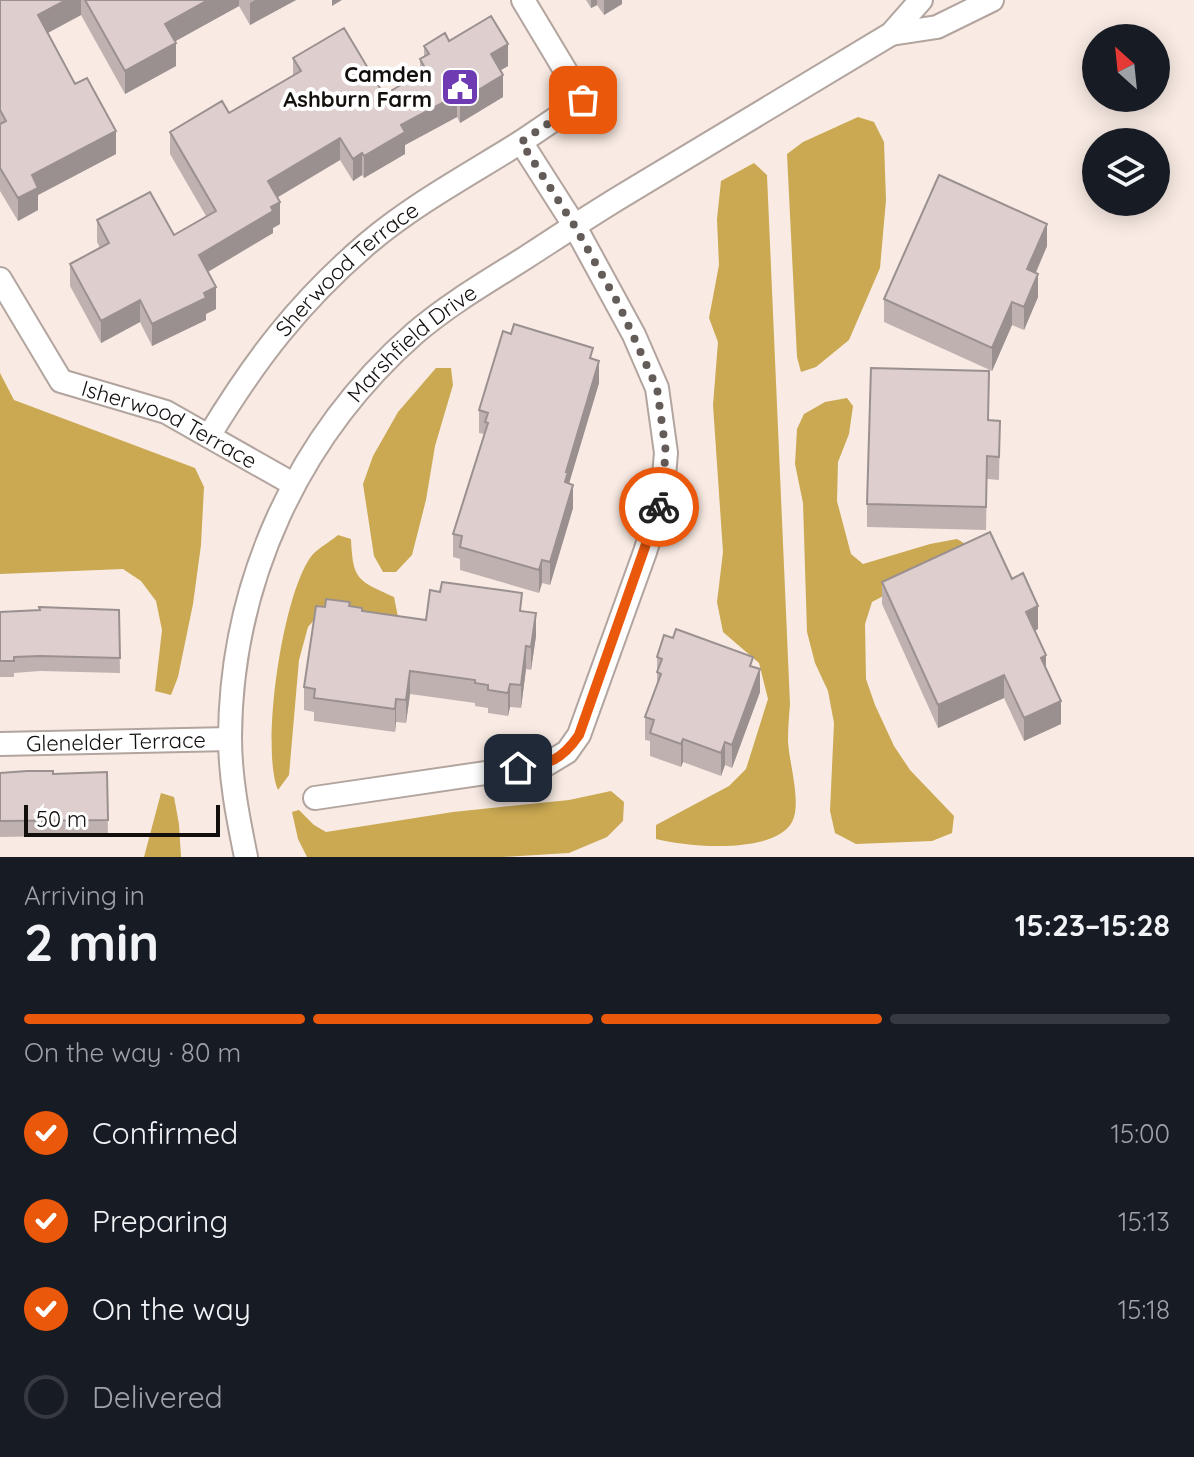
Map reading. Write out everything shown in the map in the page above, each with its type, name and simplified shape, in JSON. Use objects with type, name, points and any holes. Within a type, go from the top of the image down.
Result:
[{"type":"street","points":[[315,798],[547,764],[567,752],[579,735],[662,498],[666,453],[657,388],[619,305],[574,225],[521,142],[583,100],[523,0]]},
{"type":"street","name":"Marshfield Drive","points":[[246,857],[237,811],[230,739],[233,683],[241,629],[254,576],[274,525],[315,446],[381,364],[464,296],[574,225],[891,34],[921,0]]},
{"type":"street","name":"Marshfield Drive","points":[[891,34],[937,27],[992,0]]},
{"type":"street","name":"Sherwood Terrace","points":[[209,436],[245,376],[284,326],[336,272],[369,242],[415,209],[521,142]]},
{"type":"street","name":"Isherwood Terrace","points":[[0,279],[61,381],[166,412],[293,484]]},
{"type":"street","name":"Glenelder Terrace","points":[[0,744],[230,739]]},
{"type":"shaded area","points":[[858,117],[874,122],[884,142],[886,200],[880,268],[849,340],[816,367],[801,372],[797,357],[787,154],[803,142]]},
{"type":"shaded area","points":[[754,163],[767,175],[790,704],[788,741],[796,804],[792,822],[782,833],[749,844],[707,846],[656,839],[656,825],[729,786],[746,769],[768,699],[759,663],[723,632],[717,602],[723,552],[713,405],[718,342],[709,318],[719,265],[717,219],[721,181]]},
{"type":"shaded area","points":[[436,368],[451,368],[453,385],[435,446],[412,555],[396,572],[383,572],[374,556],[363,484],[373,456],[398,412]]},
{"type":"shaded area","points":[[0,373],[14,400],[195,468],[204,487],[201,545],[193,604],[178,677],[171,695],[155,691],[162,630],[156,601],[141,581],[123,569],[0,574]]},
{"type":"shaded area","points":[[847,398],[853,406],[849,434],[838,462],[837,501],[851,554],[863,564],[957,539],[972,548],[872,602],[865,624],[866,679],[894,746],[910,770],[954,816],[952,833],[932,841],[856,844],[835,833],[830,811],[834,723],[828,691],[815,663],[807,632],[803,503],[795,464],[797,429],[804,414],[825,402]]},
{"type":"shaded area","points":[[338,535],[351,539],[353,563],[359,577],[394,597],[398,617],[321,612],[308,627],[299,660],[289,775],[278,790],[273,769],[273,706],[284,633],[302,572],[313,554]]},
{"type":"shaded area","points":[[611,791],[624,802],[623,821],[607,837],[569,853],[503,857],[307,857],[298,839],[292,812],[299,810],[326,832],[453,812],[569,800]]},
{"type":"shaded area","points":[[161,793],[174,797],[181,857],[144,857]]},
{"type":"building","points":[[0,0],[66,0],[38,15],[75,84],[87,78],[116,131],[32,175],[38,188],[18,198],[0,168],[0,124],[6,121],[0,110]]},
{"type":"building","points":[[85,0],[208,0],[165,24],[176,43],[125,71]]},
{"type":"building","points":[[491,16],[508,44],[491,54],[503,75],[460,101],[457,95],[401,125],[405,132],[364,156],[362,153],[353,159],[340,138],[268,181],[280,202],[271,207],[273,211],[199,255],[216,287],[204,293],[206,298],[152,324],[140,300],[101,321],[70,264],[109,243],[97,220],[150,192],[174,235],[216,211],[170,132],[222,101],[229,113],[301,71],[293,58],[344,28],[384,95],[426,70],[420,59],[429,54],[424,46],[445,33],[449,41]]},
{"type":"building","points":[[939,175],[1047,224],[1027,269],[1038,274],[1024,307],[1012,302],[992,348],[884,299]]},
{"type":"building","points":[[514,324],[593,348],[590,358],[599,361],[566,472],[565,482],[573,485],[550,562],[542,560],[539,570],[460,547],[462,536],[453,534],[488,423],[485,422],[488,413],[479,410],[503,331],[511,334]]},
{"type":"building","points":[[871,368],[989,371],[988,420],[1000,421],[999,457],[987,456],[986,507],[867,504]]},
{"type":"building","points":[[990,532],[1012,579],[1023,573],[1038,606],[1026,612],[1046,655],[1041,658],[1061,701],[1024,718],[1004,675],[938,705],[882,582]]},
{"type":"building","points":[[442,582],[522,593],[520,611],[536,613],[531,647],[526,646],[521,685],[510,684],[508,693],[488,690],[488,685],[475,683],[475,680],[410,671],[406,700],[396,699],[395,709],[314,698],[315,689],[304,687],[316,606],[325,607],[326,599],[350,602],[349,606],[362,608],[362,611],[426,620],[430,590],[440,592]]},
{"type":"building","points":[[39,607],[119,610],[120,658],[40,656],[0,661],[0,612],[40,610]]},
{"type":"building","points":[[676,629],[753,657],[750,666],[760,669],[732,745],[725,742],[721,753],[683,739],[681,744],[650,733],[654,720],[645,717],[661,674],[657,672],[662,659],[657,657],[664,635],[673,638]]},
{"type":"building","points":[[53,771],[53,774],[107,772],[108,820],[0,821],[0,773]]},
{"type":"way so far","points":[[583,100],[521,142],[574,225],[619,305],[657,388],[666,453],[659,507]]},
{"type":"place","name":"Camden Ashburn Farm","points":[[460,87]]},
{"type":"route","points":[[518,768],[547,764],[567,752],[579,735],[659,507]]}]
